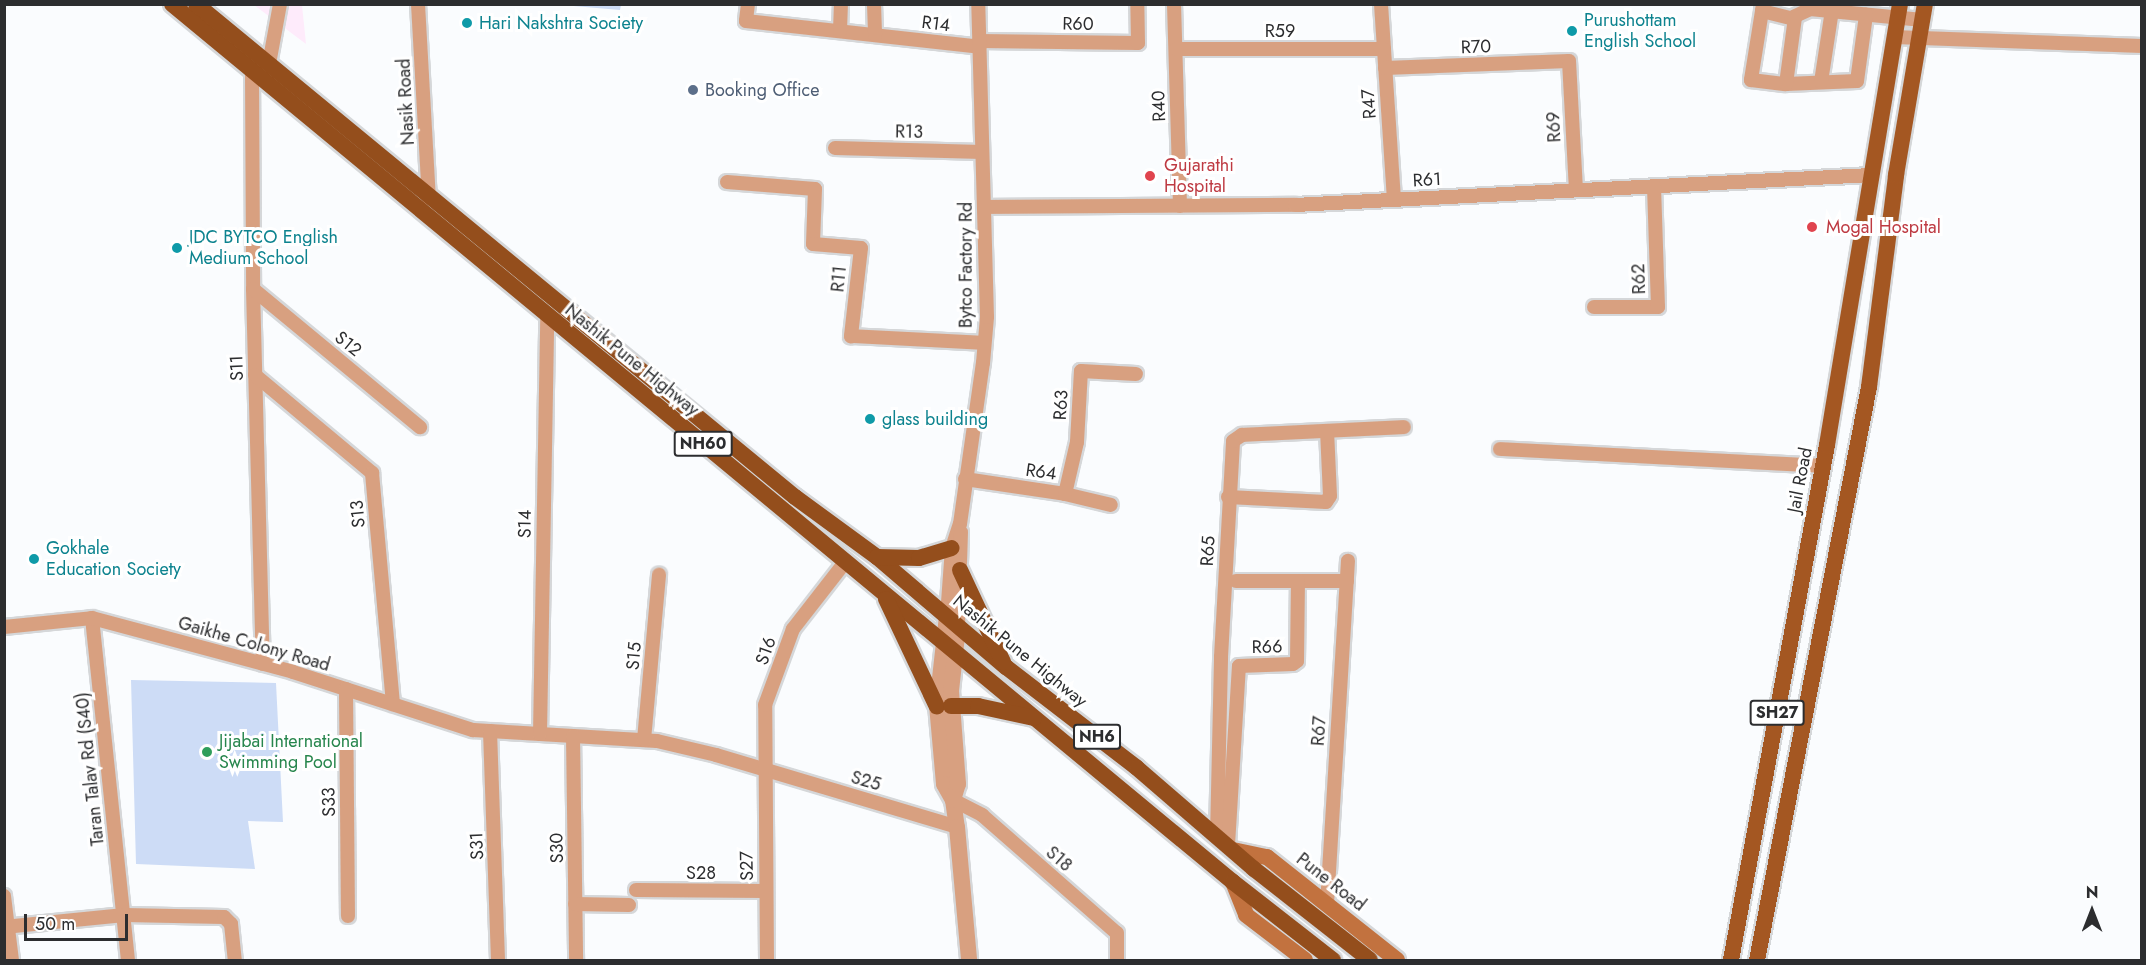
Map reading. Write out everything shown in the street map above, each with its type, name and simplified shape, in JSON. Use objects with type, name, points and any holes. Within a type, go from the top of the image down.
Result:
[{"type":"highway","name":"Nashik Pune Highway","points":[[172,4],[429,198],[795,497],[877,557],[1006,667],[1137,768],[1226,844]]},
{"type":"highway","name":"Nashik Pune Highway","points":[[196,4],[260,71],[547,316],[1233,882],[1334,960]]},
{"type":"highway","points":[[877,557],[919,558],[952,548]]},
{"type":"highway","points":[[960,570],[1006,667]]},
{"type":"highway","points":[[883,592],[944,707],[978,706],[1038,719]]},
{"type":"highway","name":"NH6","points":[[1226,844],[1370,960]]},
{"type":"main road","name":"Jail Road","points":[[1731,960],[1823,466],[1898,11]]},
{"type":"main road","points":[[1757,960],[1869,387],[1896,175],[1924,12]]},
{"type":"main road","name":"Pune Road","points":[[1226,844],[1267,857],[1397,960]]},
{"type":"main road","points":[[1233,882],[1246,915],[1305,960]]},
{"type":"street","name":"S11","points":[[263,664],[253,289],[260,71],[280,4]]},
{"type":"street","name":"Nasik Road","points":[[418,4],[429,198]]},
{"type":"street","name":"R14","points":[[748,4],[746,21],[980,44]]},
{"type":"street","points":[[840,32],[841,4]]},
{"type":"street","points":[[874,4],[875,35]]},
{"type":"street","name":"Bytco Factory Rd","points":[[952,622],[960,570],[960,524],[965,479],[987,317],[978,4]]},
{"type":"street","name":"R60","points":[[980,44],[1138,43],[1137,4]]},
{"type":"street","name":"R40","points":[[1174,4],[1180,206]]},
{"type":"street","name":"R47","points":[[1381,4],[1394,200]]},
{"type":"street","points":[[1786,84],[1796,17],[1808,7],[1832,8],[1866,15],[1898,11],[1924,12]]},
{"type":"street","points":[[1796,17],[1763,8],[1751,80],[1786,84],[1857,81],[1866,15]]},
{"type":"street","points":[[1821,82],[1832,8]]},
{"type":"street","points":[[1894,37],[2142,46]]},
{"type":"street","name":"R59","points":[[1176,49],[1384,49]]},
{"type":"street","name":"R70","points":[[1385,69],[1569,61]]},
{"type":"street","name":"R69","points":[[1569,61],[1576,190]]},
{"type":"street","name":"R13","points":[[835,148],[982,152]]},
{"type":"street","name":"R61","points":[[984,207],[1294,205],[1871,175]]},
{"type":"street","name":"R11","points":[[727,182],[815,189],[813,244],[861,248],[851,336],[984,343]]},
{"type":"street","name":"R62","points":[[1594,307],[1658,307],[1654,186]]},
{"type":"street","name":"S12","points":[[253,289],[420,427]]},
{"type":"street","name":"S14","points":[[540,734],[547,316]]},
{"type":"street","name":"R63","points":[[1065,494],[1077,442],[1081,371],[1136,374]]},
{"type":"street","name":"S13","points":[[255,375],[372,473],[393,704]]},
{"type":"street","name":"R65","points":[[1226,844],[1221,665],[1232,446],[1236,438],[1404,427]]},
{"type":"street","points":[[1228,497],[1326,502],[1330,496],[1327,431]]},
{"type":"street","points":[[1500,449],[1823,466]]},
{"type":"street","name":"R64","points":[[965,479],[1065,494],[1111,505]]},
{"type":"street","name":"Bytco Factory Rd","points":[[952,622],[952,548],[960,524]]},
{"type":"street","name":"S16","points":[[764,770],[765,705],[793,629],[846,561]]},
{"type":"street","name":"R67","points":[[1327,904],[1348,561]]},
{"type":"street","name":"S15","points":[[644,740],[659,575]]},
{"type":"street","points":[[1236,581],[1347,582]]},
{"type":"street","name":"R66","points":[[1226,844],[1239,666],[1293,664],[1297,661],[1298,581]]},
{"type":"street","name":"Gaikhe Colony Road","points":[[4,627],[92,618],[263,664],[473,730],[644,740]]},
{"type":"street","name":"Taran Talav Rd (S40)","points":[[92,618],[129,960]]},
{"type":"street","points":[[952,622],[944,707],[958,784],[954,800],[969,960]]},
{"type":"street","points":[[1221,665],[1239,666]]},
{"type":"street","name":"S33","points":[[346,689],[348,915]]},
{"type":"street","name":"S31","points":[[490,731],[498,960]]},
{"type":"street","name":"S30","points":[[573,736],[576,960]]},
{"type":"street","name":"S25","points":[[644,740],[716,755],[957,827]]},
{"type":"street","name":"S27","points":[[764,770],[767,960]]},
{"type":"street","name":"S18","points":[[954,800],[982,815],[1117,933],[1117,960]]},
{"type":"street","name":"S28","points":[[636,890],[766,891]]},
{"type":"street","points":[[4,896],[6,927],[12,960]]},
{"type":"street","points":[[575,904],[629,905]]},
{"type":"street","points":[[6,927],[124,915],[228,918],[231,924],[235,960]]},
{"type":"shaded area","points":[[254,5],[302,5],[306,44]]},
{"type":"shaded area","points":[[562,5],[621,5],[620,10]]},
{"type":"shaded area","name":"Jijabai International Swimming Pool","points":[[131,680],[276,683],[283,822],[248,821],[255,869],[136,864]]},
{"type":"place","name":"Hari Nakshtra Society","points":[[467,23]]},
{"type":"place","name":"Purushottam English School","points":[[1572,31]]},
{"type":"place","name":"Booking Office","points":[[693,90]]},
{"type":"place","name":"Gujarathi Hospital","points":[[1150,176]]},
{"type":"place","name":"Mogal Hospital","points":[[1812,227]]},
{"type":"place","name":"JDC BYTCO English Medium School","points":[[177,248]]},
{"type":"place","name":"glass building","points":[[870,419]]},
{"type":"place","name":"Gokhale Education Society","points":[[34,559]]},
{"type":"place","name":"Jijabai International Swimming Pool","points":[[207,752]]}]
